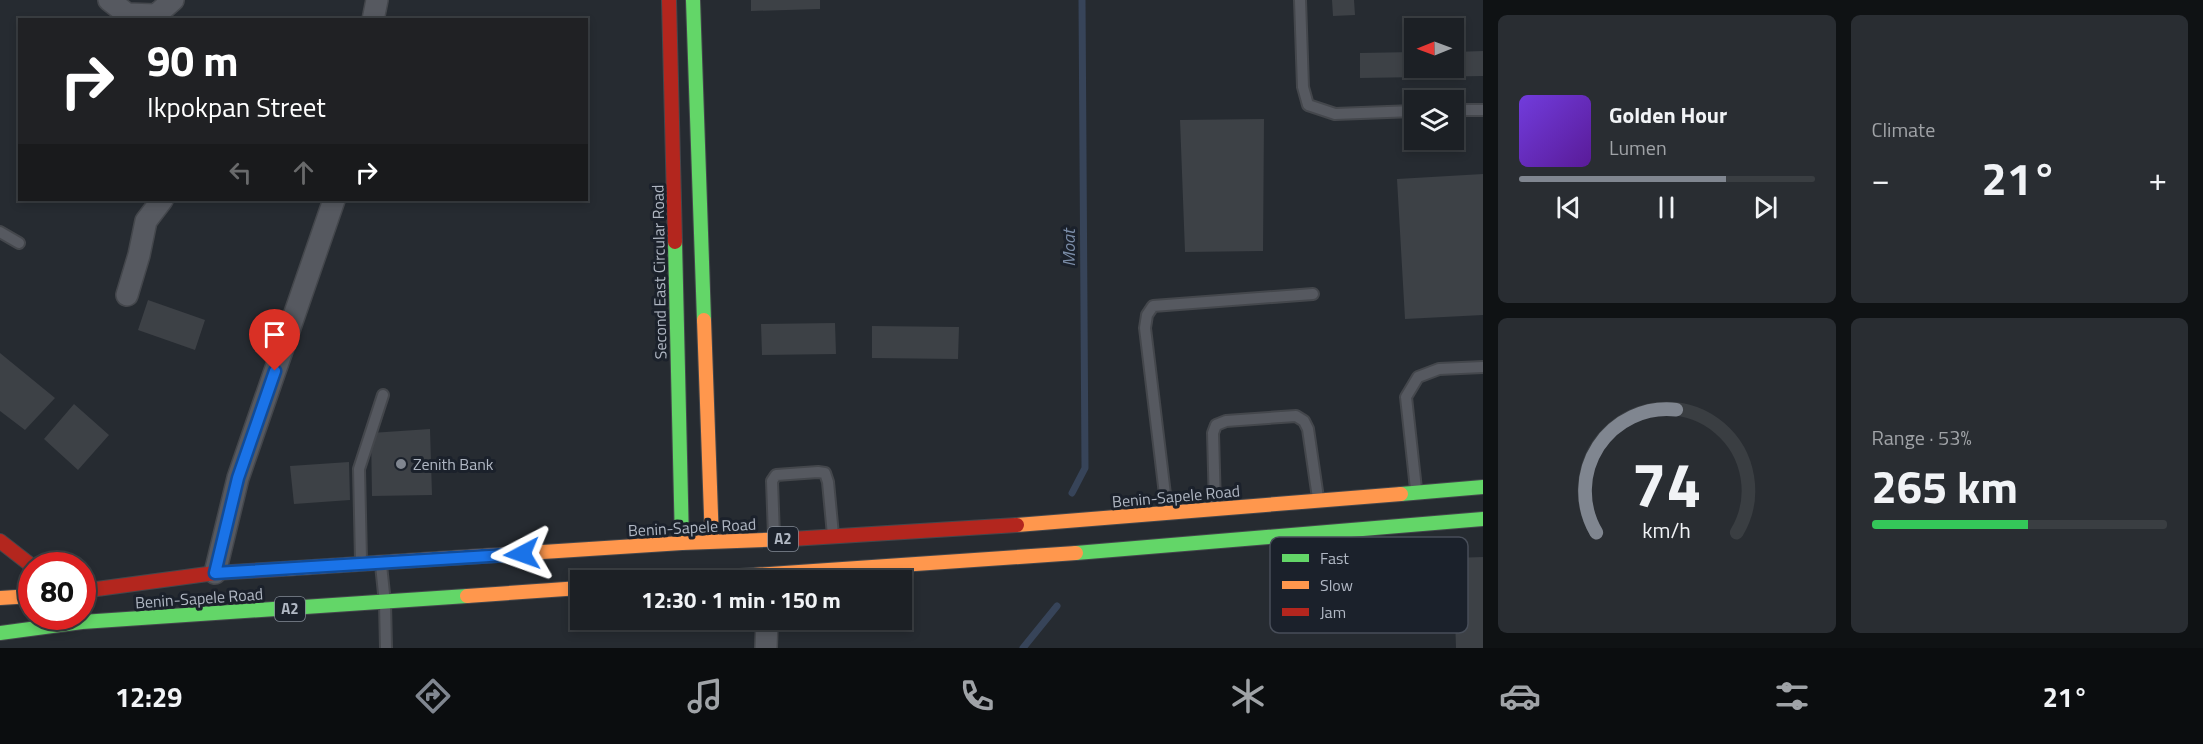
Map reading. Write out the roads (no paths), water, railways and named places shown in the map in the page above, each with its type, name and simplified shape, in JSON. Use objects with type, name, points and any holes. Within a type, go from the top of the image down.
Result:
[{"type":"main road","name":"Second East Circular Road","points":[[669,0],[682,543]]},
{"type":"main road","points":[[693,0],[712,542]]},
{"type":"main road","name":"Benin-Sapele Road","points":[[96,589],[215,573],[682,543],[833,537],[1168,514],[1483,487]]},
{"type":"main road","name":"A2","points":[[1279,537],[1483,519]]},
{"type":"main road","name":"A2","points":[[869,570],[1270,538]]},
{"type":"main road","points":[[0,541],[18,555]]},
{"type":"main road","name":"Benin-Sapele Road","points":[[96,618],[385,603],[570,589]]},
{"type":"main road","points":[[0,598],[18,597]]},
{"type":"main road","name":"Benin-Sapele Road","points":[[0,633],[18,630]]},
{"type":"street","points":[[109,0],[126,14],[158,17],[172,0]]},
{"type":"street","points":[[373,18],[377,0]]},
{"type":"street","points":[[127,295],[140,255],[146,221],[161,201]]},
{"type":"street","points":[[215,573],[238,478],[334,201]]},
{"type":"street","points":[[766,648],[767,630]]},
{"type":"lane","points":[[1300,0],[1303,87],[1308,105],[1335,114],[1404,111]]},
{"type":"lane","points":[[1464,110],[1483,110]]},
{"type":"lane","points":[[0,232],[19,243]]},
{"type":"lane","points":[[1168,514],[1145,328],[1147,315],[1153,306],[1313,294]]},
{"type":"lane","points":[[1417,492],[1406,397],[1418,377],[1439,369],[1483,367]]},
{"type":"lane","points":[[361,564],[359,469],[383,395]]},
{"type":"lane","points":[[1215,510],[1213,433],[1216,425],[1226,421],[1296,416],[1304,421],[1308,429],[1318,501]]},
{"type":"lane","points":[[774,539],[772,481],[776,475],[818,472],[825,473],[828,482],[833,537]]},
{"type":"lane","points":[[381,563],[386,648]]},
{"type":"waterway","name":"Moat","points":[[1072,493],[1085,468],[1082,0]]},
{"type":"waterway","name":"Moat","points":[[1023,648],[1057,606]]},
{"type":"place","name":"Zenith Bank","points":[[401,464]]}]
